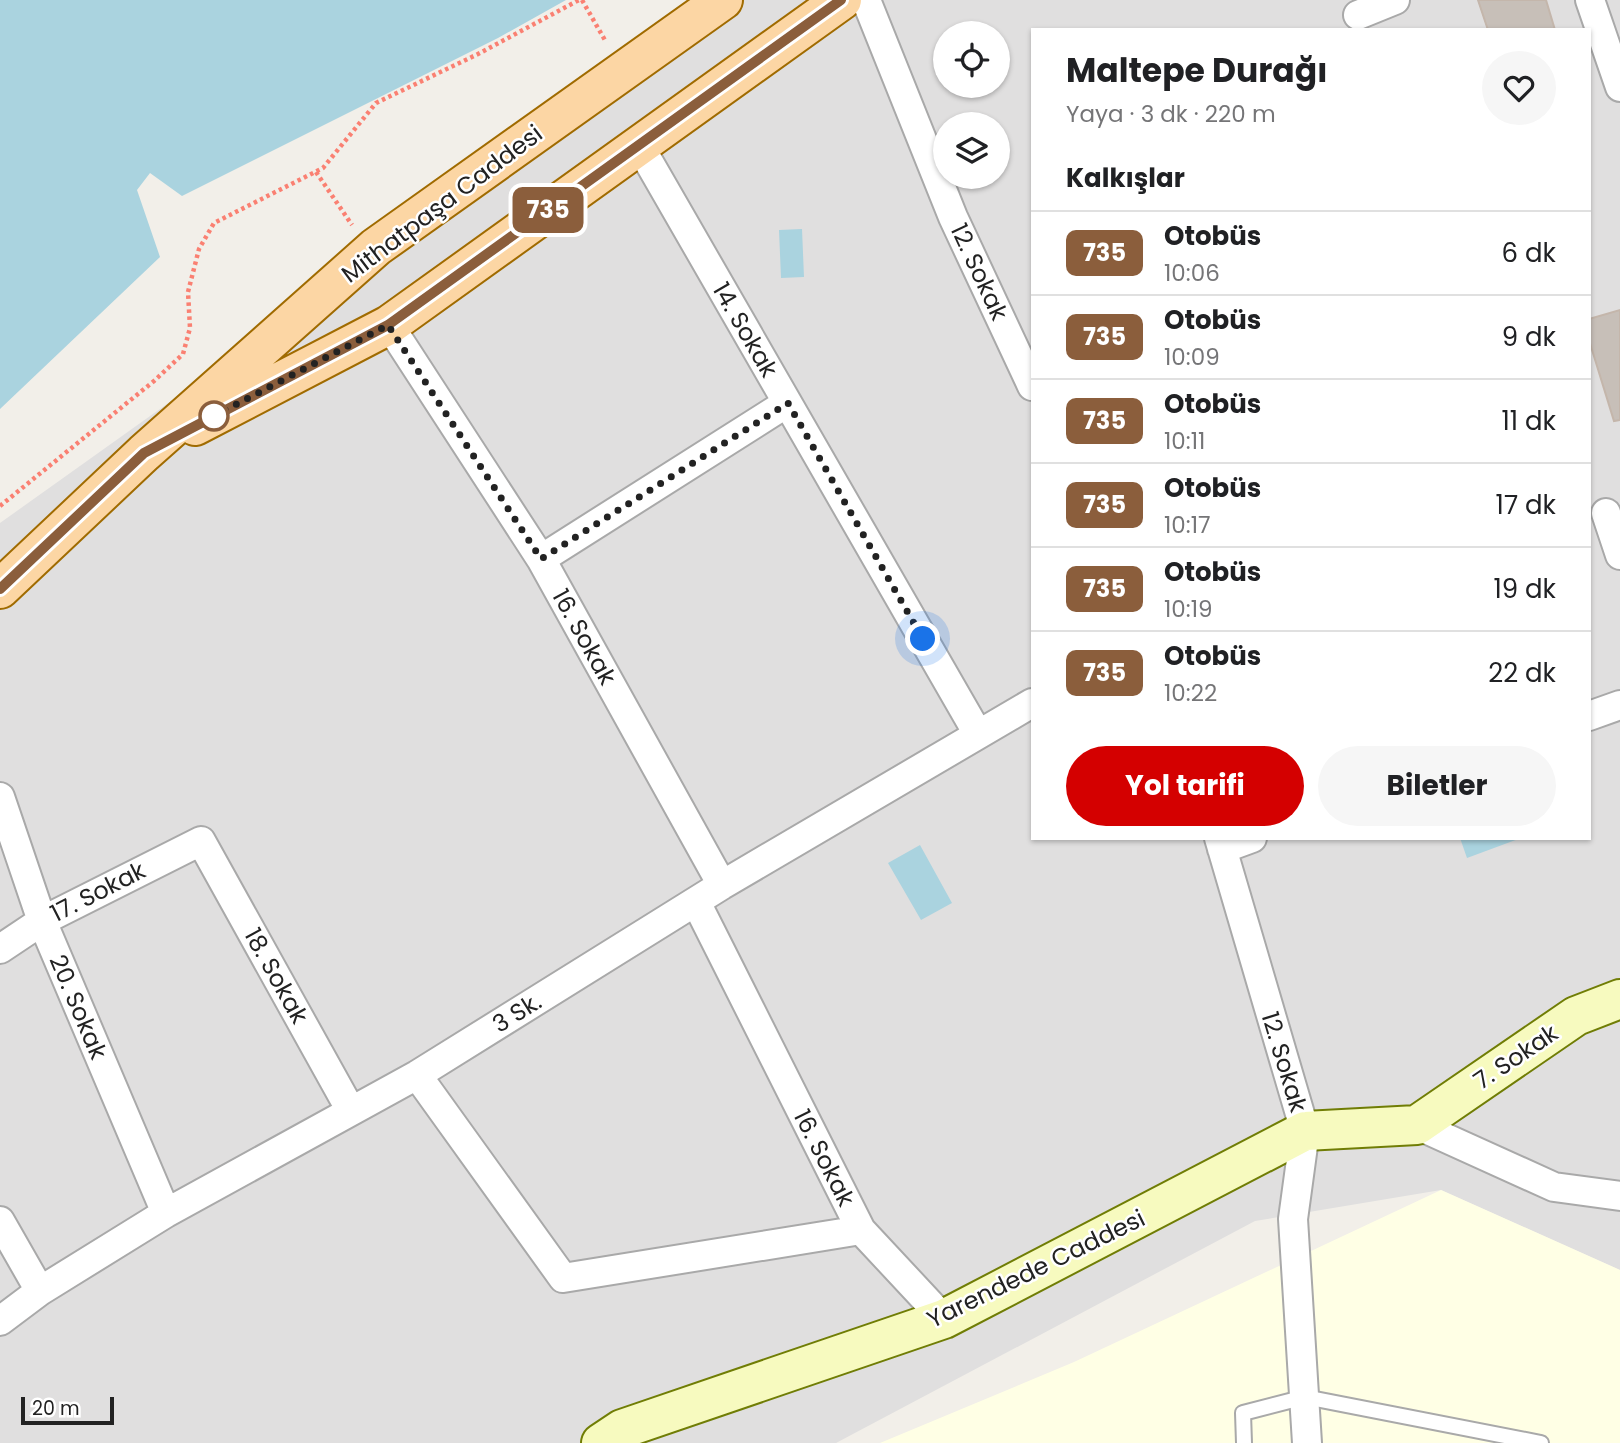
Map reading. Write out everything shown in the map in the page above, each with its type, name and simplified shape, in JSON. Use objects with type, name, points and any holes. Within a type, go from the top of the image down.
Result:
[{"type":"main road","name":"Mithatpaşa Caddesi","points":[[0,589],[144,453],[370,252],[723,0]]},
{"type":"main road","name":"Mithatpaşa Caddesi","points":[[144,453],[388,325],[842,0]]},
{"type":"main road","name":"7. Sokak","points":[[1417,1125],[1576,1016],[1620,999]]},
{"type":"main road","name":"12. Sokak","points":[[1305,1131],[1417,1125]]},
{"type":"main road","name":"Yarendede Caddesi","points":[[601,1443],[622,1429],[944,1319],[1305,1131]]},
{"type":"street","name":"12. Sokak","points":[[866,0],[953,217],[1031,384]]},
{"type":"street","points":[[1358,15],[1395,0]]},
{"type":"street","points":[[1590,0],[1620,88]]},
{"type":"street","name":"14. Sokak","points":[[639,145],[978,734]]},
{"type":"street","name":"16. Sokak","points":[[388,325],[541,559],[722,886]]},
{"type":"street","points":[[541,559],[788,403]]},
{"type":"street","points":[[1605,513],[1620,555]]},
{"type":"street","name":"3 Sk.","points":[[0,1321],[40,1291],[166,1213],[417,1075],[722,886],[1031,705]]},
{"type":"street","points":[[1591,715],[1620,705]]},
{"type":"street","name":"20. Sokak","points":[[0,797],[42,921],[166,1213]]},
{"type":"street","points":[[1221,844],[1242,840]]},
{"type":"street","name":"17. Sokak","points":[[0,949],[42,921],[201,841]]},
{"type":"street","name":"18. Sokak","points":[[201,841],[351,1111]]},
{"type":"street","name":"12. Sokak","points":[[1221,844],[1305,1131]]},
{"type":"street","name":"16. Sokak","points":[[696,902],[861,1230],[944,1319]]},
{"type":"street","points":[[417,1075],[563,1278],[861,1230]]},
{"type":"street","name":"12. Sokak","points":[[1417,1125],[1555,1187],[1620,1196]]},
{"type":"street","points":[[1305,1131],[1293,1219],[1307,1443]]},
{"type":"street","points":[[0,1221],[40,1291]]},
{"type":"lane","points":[[1244,1443],[1242,1413],[1305,1397],[1541,1443]]},
{"type":"path","points":[[0,506],[154,381],[183,354],[190,328],[188,292],[199,249],[214,223],[316,172],[340,148],[376,103],[581,0],[623,71]]},
{"type":"path","points":[[316,172],[370,252]]},
{"type":"shaded area","points":[[734,0],[1620,0],[1620,1270],[1441,1190],[1255,1221],[836,1443],[0,1443],[0,523]]},
{"type":"shaded area","points":[[1441,1190],[1620,1270],[1620,1443],[880,1443],[1074,1362]]},
{"type":"water","points":[[0,0],[566,0],[498,38],[182,196],[150,173],[137,190],[160,257],[0,409]]},
{"type":"water","points":[[802,229],[804,277],[781,278],[779,230]]},
{"type":"water","points":[[1461,840],[1516,840],[1467,858]]},
{"type":"water","points":[[920,845],[952,903],[921,920],[888,863]]},
{"type":"building","points":[[1478,0],[1546,0],[1554,28],[1487,28]]},
{"type":"building","points":[[1620,310],[1620,420],[1614,421],[1591,346],[1591,318]]},
{"type":"bus line","name":"735","points":[[0,589],[144,453],[388,325],[841,0]]},
{"type":"route","points":[[214,416],[388,325],[541,559],[788,403],[923,639]]}]
